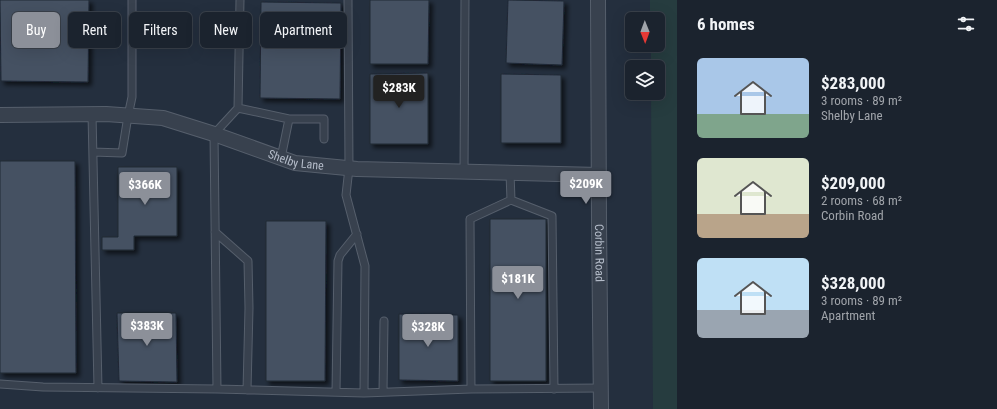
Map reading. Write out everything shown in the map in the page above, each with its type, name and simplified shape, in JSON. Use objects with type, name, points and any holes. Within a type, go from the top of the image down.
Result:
[{"type":"street","name":"Corbin Road","points":[[598,0],[601,409]]},
{"type":"street","name":"Shelby Lane","points":[[0,115],[106,114],[163,118],[214,134],[295,163],[357,169],[599,175]]},
{"type":"lane","points":[[93,152],[122,153],[132,97],[132,0]]},
{"type":"lane","points":[[217,389],[214,134],[238,108],[240,0]]},
{"type":"lane","points":[[348,0],[349,168],[346,195],[365,266],[364,393]]},
{"type":"lane","points":[[464,172],[465,0]]},
{"type":"lane","points":[[238,108],[289,119],[324,119],[324,139]]},
{"type":"lane","points":[[92,114],[98,388]]},
{"type":"lane","points":[[281,158],[289,119]]},
{"type":"lane","points":[[510,173],[511,200]]},
{"type":"lane","points":[[470,389],[470,220],[511,200],[552,216],[554,388]]},
{"type":"lane","points":[[215,232],[248,261],[250,308],[247,390]]},
{"type":"lane","points":[[336,392],[338,261],[340,255],[357,234]]},
{"type":"lane","points":[[383,392],[384,322]]},
{"type":"lane","points":[[0,384],[42,387],[217,389],[364,393],[470,389],[601,388]]},
{"type":"green space","points":[[650,0],[677,0],[677,409],[653,409],[651,100],[665,100],[665,60],[651,60],[651,52],[665,52],[665,12],[650,12]]},
{"type":"building","points":[[0,0],[89,0],[89,12],[68,12],[68,48],[88,48],[88,82],[1,81]]},
{"type":"building","points":[[370,0],[429,0],[428,64],[370,64]]},
{"type":"building","points":[[508,0],[564,1],[562,65],[506,63]]},
{"type":"building","points":[[261,2],[341,3],[341,12],[261,12]]},
{"type":"building","points":[[261,48],[341,48],[340,99],[260,98]]},
{"type":"building","points":[[428,73],[428,144],[370,144],[370,74]]},
{"type":"building","points":[[501,74],[561,75],[561,143],[501,143]]},
{"type":"building","points":[[0,161],[75,161],[76,373],[0,373]]},
{"type":"building","points":[[118,167],[177,167],[177,236],[134,236],[134,250],[102,250],[102,237],[118,237]]},
{"type":"building","points":[[490,219],[546,219],[546,381],[490,381]]},
{"type":"building","points":[[266,221],[326,221],[325,381],[266,381]]},
{"type":"building","points":[[117,313],[176,313],[177,382],[119,381]]},
{"type":"building","points":[[399,314],[458,315],[458,381],[399,380]]}]
